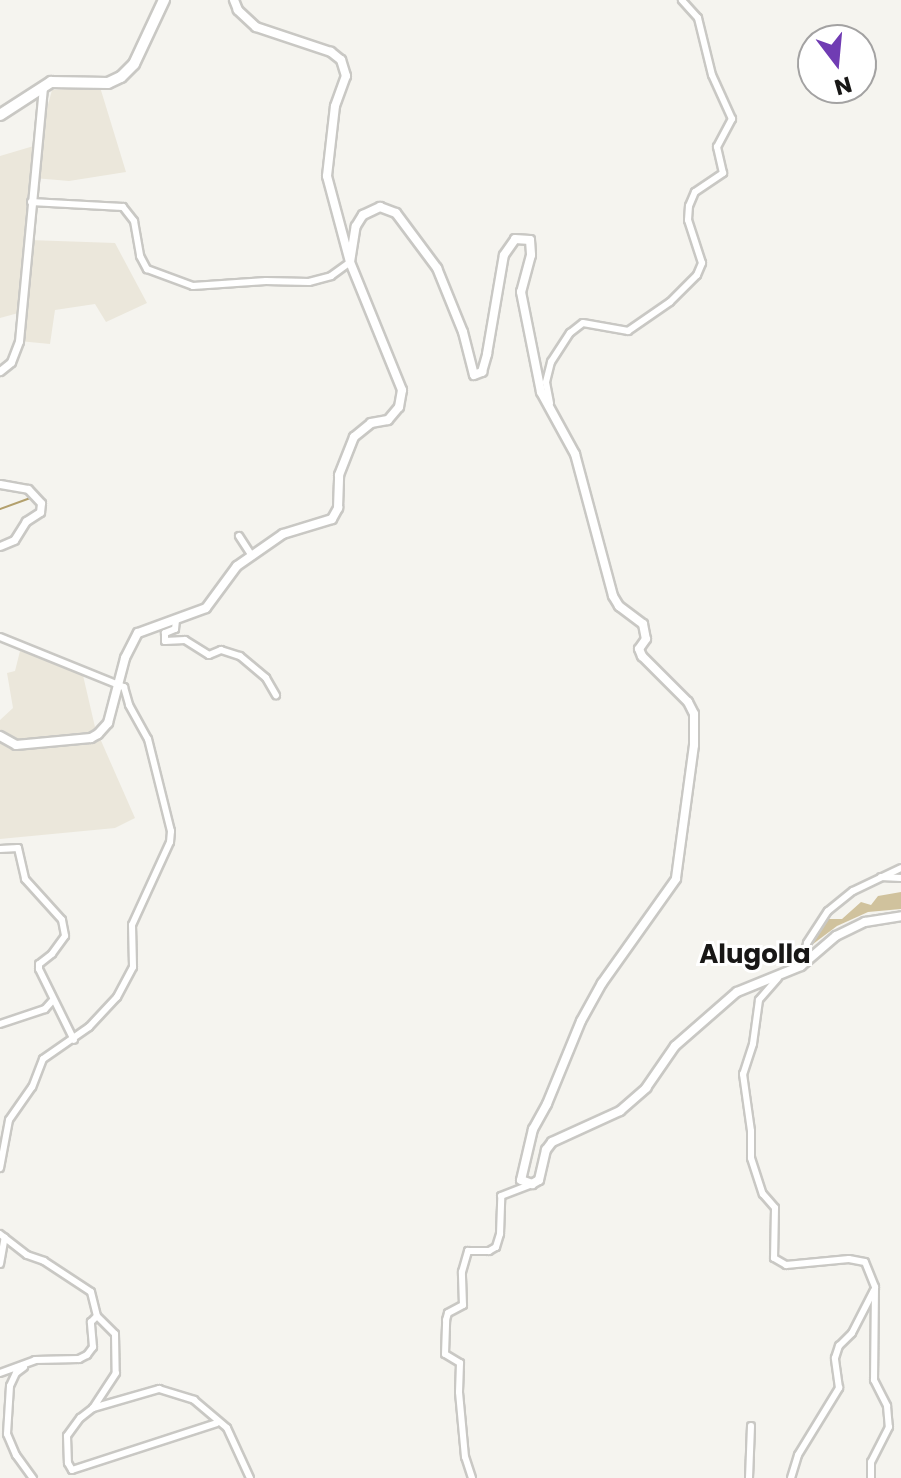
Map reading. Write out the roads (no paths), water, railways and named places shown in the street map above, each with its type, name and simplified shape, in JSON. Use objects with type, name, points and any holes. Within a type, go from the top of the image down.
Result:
[{"type":"highway","points":[[0,115],[43,86],[60,81],[108,83],[121,77],[134,64],[164,0]]},
{"type":"main road","points":[[0,736],[16,745],[91,738],[108,723],[125,658],[138,633],[146,627],[206,608],[226,577],[283,534],[332,519],[338,508],[339,475],[354,437],[371,423],[388,420],[399,407],[402,390],[350,262],[327,176],[335,106],[346,76],[341,60],[331,52],[256,27],[238,10],[234,0]]},
{"type":"main road","points":[[350,262],[356,226],[363,215],[380,207],[396,213],[437,268],[463,332],[474,375],[482,372],[487,354],[504,255],[515,239],[526,238],[532,246],[521,292],[541,392],[575,454],[613,596],[619,606],[643,624],[646,639],[639,649],[642,656],[688,702],[694,714],[694,745],[676,879],[602,983],[563,1058],[547,1104],[533,1129],[527,1167],[520,1177],[532,1184],[539,1180],[546,1150],[552,1142],[620,1111],[646,1088],[675,1046],[737,992],[778,978],[801,966],[836,936],[865,922],[901,916]]},
{"type":"street","points":[[552,413],[546,382],[551,362],[570,333],[583,323],[628,331],[670,302],[697,275],[702,263],[688,220],[689,206],[695,192],[723,173],[717,147],[732,119],[712,75],[698,18],[682,0]]},
{"type":"street","points":[[0,371],[11,362],[19,341],[43,86]]},
{"type":"street","points":[[31,202],[123,207],[134,221],[140,256],[147,269],[193,286],[266,281],[309,282],[331,276],[350,262]]},
{"type":"street","points":[[0,484],[28,489],[41,503],[40,512],[26,521],[14,540],[0,546]]},
{"type":"street","points":[[239,536],[252,556]]},
{"type":"street","points":[[176,620],[175,629],[165,633],[165,641],[185,640],[209,655],[221,650],[240,656],[266,678],[276,695]]},
{"type":"street","points":[[0,637],[119,682],[148,739],[154,772],[167,811],[170,842],[132,925],[133,967],[117,997],[74,1040],[43,1059],[32,1087],[9,1120],[0,1168]]},
{"type":"street","points":[[0,849],[18,848],[25,879],[62,920],[65,936],[52,954],[39,964],[74,1040]]},
{"type":"street","points":[[801,966],[807,943],[828,911],[853,891],[901,868]]},
{"type":"street","points":[[878,877],[901,878]]},
{"type":"street","points":[[778,978],[759,1000],[753,1044],[743,1074],[751,1131],[751,1158],[763,1194],[775,1208],[774,1258],[786,1265],[849,1259],[865,1262],[875,1287],[874,1380],[887,1406],[889,1427],[871,1462],[871,1478]]},
{"type":"street","points":[[0,1024],[45,1009],[53,1000]]},
{"type":"street","points":[[472,1478],[464,1444],[460,1363],[445,1354],[446,1320],[448,1313],[463,1305],[462,1272],[468,1251],[489,1251],[496,1247],[501,1196],[532,1184]]},
{"type":"street","points":[[0,1264],[2,1236]]},
{"type":"street","points":[[2,1236],[27,1255],[44,1261],[91,1292],[97,1316],[117,1340],[114,1353],[116,1373],[93,1408],[80,1418],[67,1436],[68,1463],[78,1478]]},
{"type":"street","points":[[791,1478],[798,1455],[839,1388],[835,1358],[839,1346],[852,1333],[875,1287]]},
{"type":"street","points":[[0,1373],[35,1360],[79,1359],[87,1355],[93,1347],[91,1322],[97,1316]]},
{"type":"street","points":[[33,1478],[16,1455],[7,1434],[7,1412],[10,1386],[16,1373],[35,1360]]},
{"type":"street","points":[[93,1408],[159,1389],[194,1400],[217,1423],[227,1428],[250,1478]]},
{"type":"street","points":[[72,1470],[217,1423]]},
{"type":"street","points":[[749,1478],[751,1426]]},
{"type":"waterway","points":[[0,509],[31,498]]},
{"type":"district","name":"Alugolla","points":[[755,955]]}]
